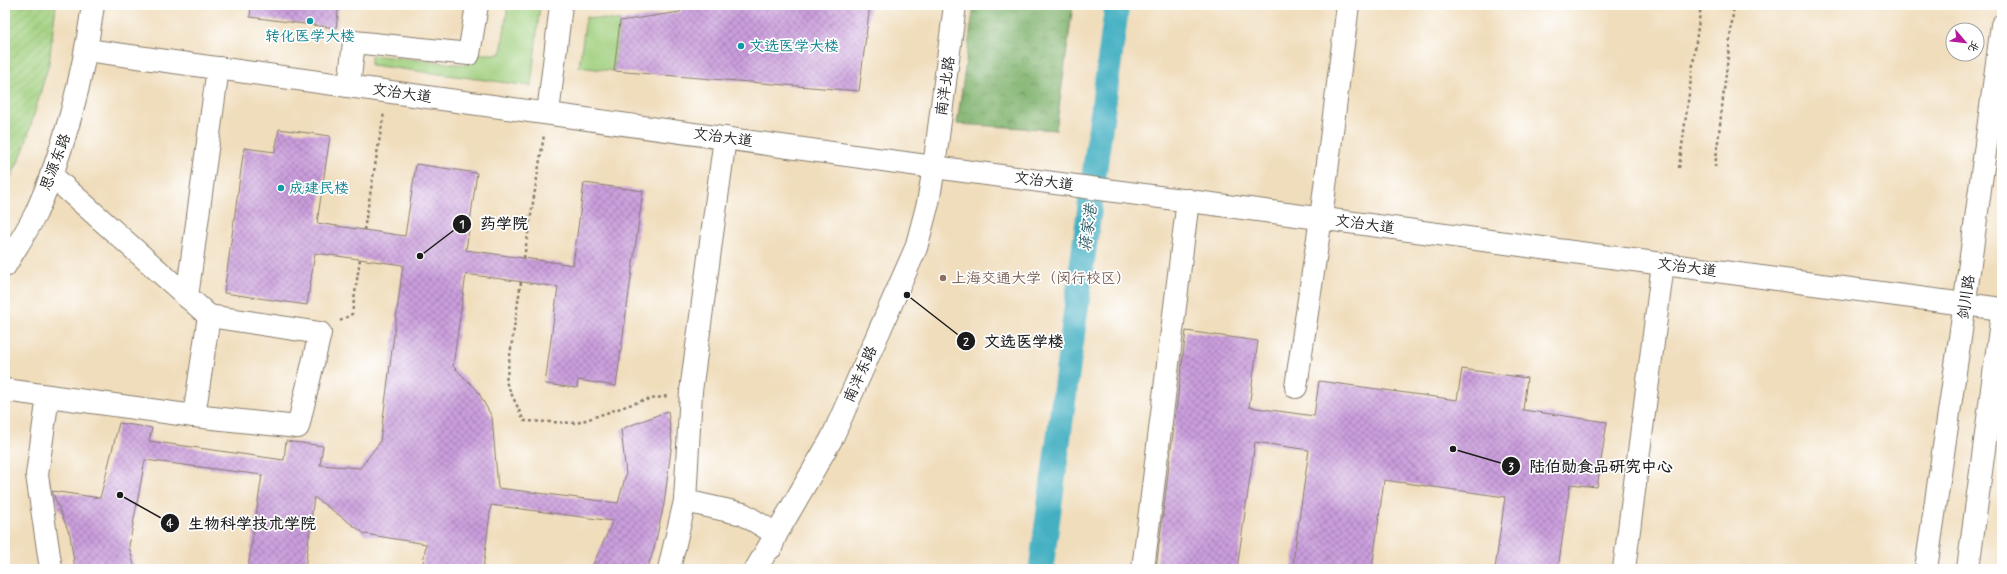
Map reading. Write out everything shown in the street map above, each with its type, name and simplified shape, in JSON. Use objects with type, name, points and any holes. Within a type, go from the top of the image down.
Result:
[{"type":"main road","name":"思源东路","points":[[5,266],[35,214],[66,137],[87,50],[92,5]]},
{"type":"main road","points":[[349,86],[354,42],[469,54],[477,5]]},
{"type":"main road","points":[[548,113],[561,5]]},
{"type":"main road","name":"南洋北路","points":[[934,166],[955,5]]},
{"type":"main road","points":[[1296,388],[1321,218],[1348,5]]},
{"type":"main road","name":"剑川路","points":[[1926,569],[1965,304],[2002,25]]},
{"type":"main road","name":"文治大道","points":[[87,50],[1138,194],[2002,309]]},
{"type":"main road","points":[[187,297],[218,68]]},
{"type":"main road","points":[[669,569],[685,501],[691,390],[725,138]]},
{"type":"main road","name":"南洋东路","points":[[756,569],[832,438],[901,283],[916,248],[928,203],[934,166]]},
{"type":"main road","points":[[5,390],[194,416],[298,427],[320,333],[209,316],[51,175]]},
{"type":"main road","points":[[1144,569],[1188,200]]},
{"type":"main road","points":[[1624,569],[1663,264]]},
{"type":"main road","points":[[1968,569],[2002,314]]},
{"type":"main road","points":[[194,416],[209,316]]},
{"type":"main road","points":[[48,396],[36,475],[51,569]]},
{"type":"main road","points":[[685,501],[743,514],[776,534],[764,569]]},
{"type":"path","points":[[1679,168],[1701,5]]},
{"type":"path","points":[[1715,167],[1734,5]]},
{"type":"path","points":[[364,230],[388,91]]},
{"type":"path","points":[[524,258],[548,113]]},
{"type":"path","points":[[320,333],[352,314],[360,259]]},
{"type":"path","points":[[521,282],[506,382],[524,421],[577,423],[641,401],[691,390]]},
{"type":"green space","points":[[5,5],[56,5],[49,63],[24,149],[5,191]]},
{"type":"green space","points":[[508,5],[540,5],[531,86],[371,65],[371,55],[466,65],[481,54],[501,54]]},
{"type":"green space","points":[[974,5],[1073,5],[1056,130],[957,124]]},
{"type":"green space","points":[[586,17],[620,21],[614,71],[579,67]]},
{"type":"building","name":"转化医学大楼","points":[[251,5],[339,5],[336,28],[250,17]]},
{"type":"building","name":"文选医学大楼","points":[[687,5],[870,5],[859,91],[614,71],[620,21],[680,12]]},
{"type":"building","points":[[279,129],[330,136],[317,223],[405,236],[416,164],[477,173],[466,250],[573,265],[584,183],[643,191],[616,386],[578,380],[577,388],[545,384],[558,287],[466,274],[453,366],[477,390],[492,417],[498,488],[618,503],[626,474],[621,429],[668,411],[672,442],[664,504],[654,549],[647,569],[591,569],[613,521],[491,505],[483,569],[422,569],[426,544],[365,534],[314,497],[305,569],[248,569],[262,475],[145,460],[129,546],[135,569],[75,569],[70,535],[52,491],[100,498],[119,423],[152,428],[149,441],[284,460],[286,441],[323,446],[320,465],[360,468],[380,442],[403,265],[315,253],[307,305],[224,293],[244,148],[275,152]]},
{"type":"building","points":[[1186,331],[1258,341],[1249,407],[1314,416],[1319,381],[1457,400],[1462,369],[1527,378],[1523,410],[1607,422],[1597,487],[1570,484],[1558,569],[1495,569],[1505,497],[1384,480],[1372,569],[1292,569],[1309,450],[1255,442],[1237,569],[1156,569]]},
{"type":"waterway","name":"蒋家港","points":[[1041,569],[1117,5]]},
{"type":"place","name":"转化医学大楼","points":[[310,21]]},
{"type":"place","name":"文选医学大楼","points":[[741,46]]},
{"type":"place","name":"成建民楼","points":[[281,188]]},
{"type":"place","name":"药学院","points":[[420,256]]},
{"type":"place","name":"上海交通大学（闵行校区）","points":[[943,278]]},
{"type":"place","name":"文选医学楼","points":[[907,295]]},
{"type":"place","name":"陆伯勋食品研究中心","points":[[1453,449]]},
{"type":"place","name":"生物科学技术学院","points":[[120,495]]}]
